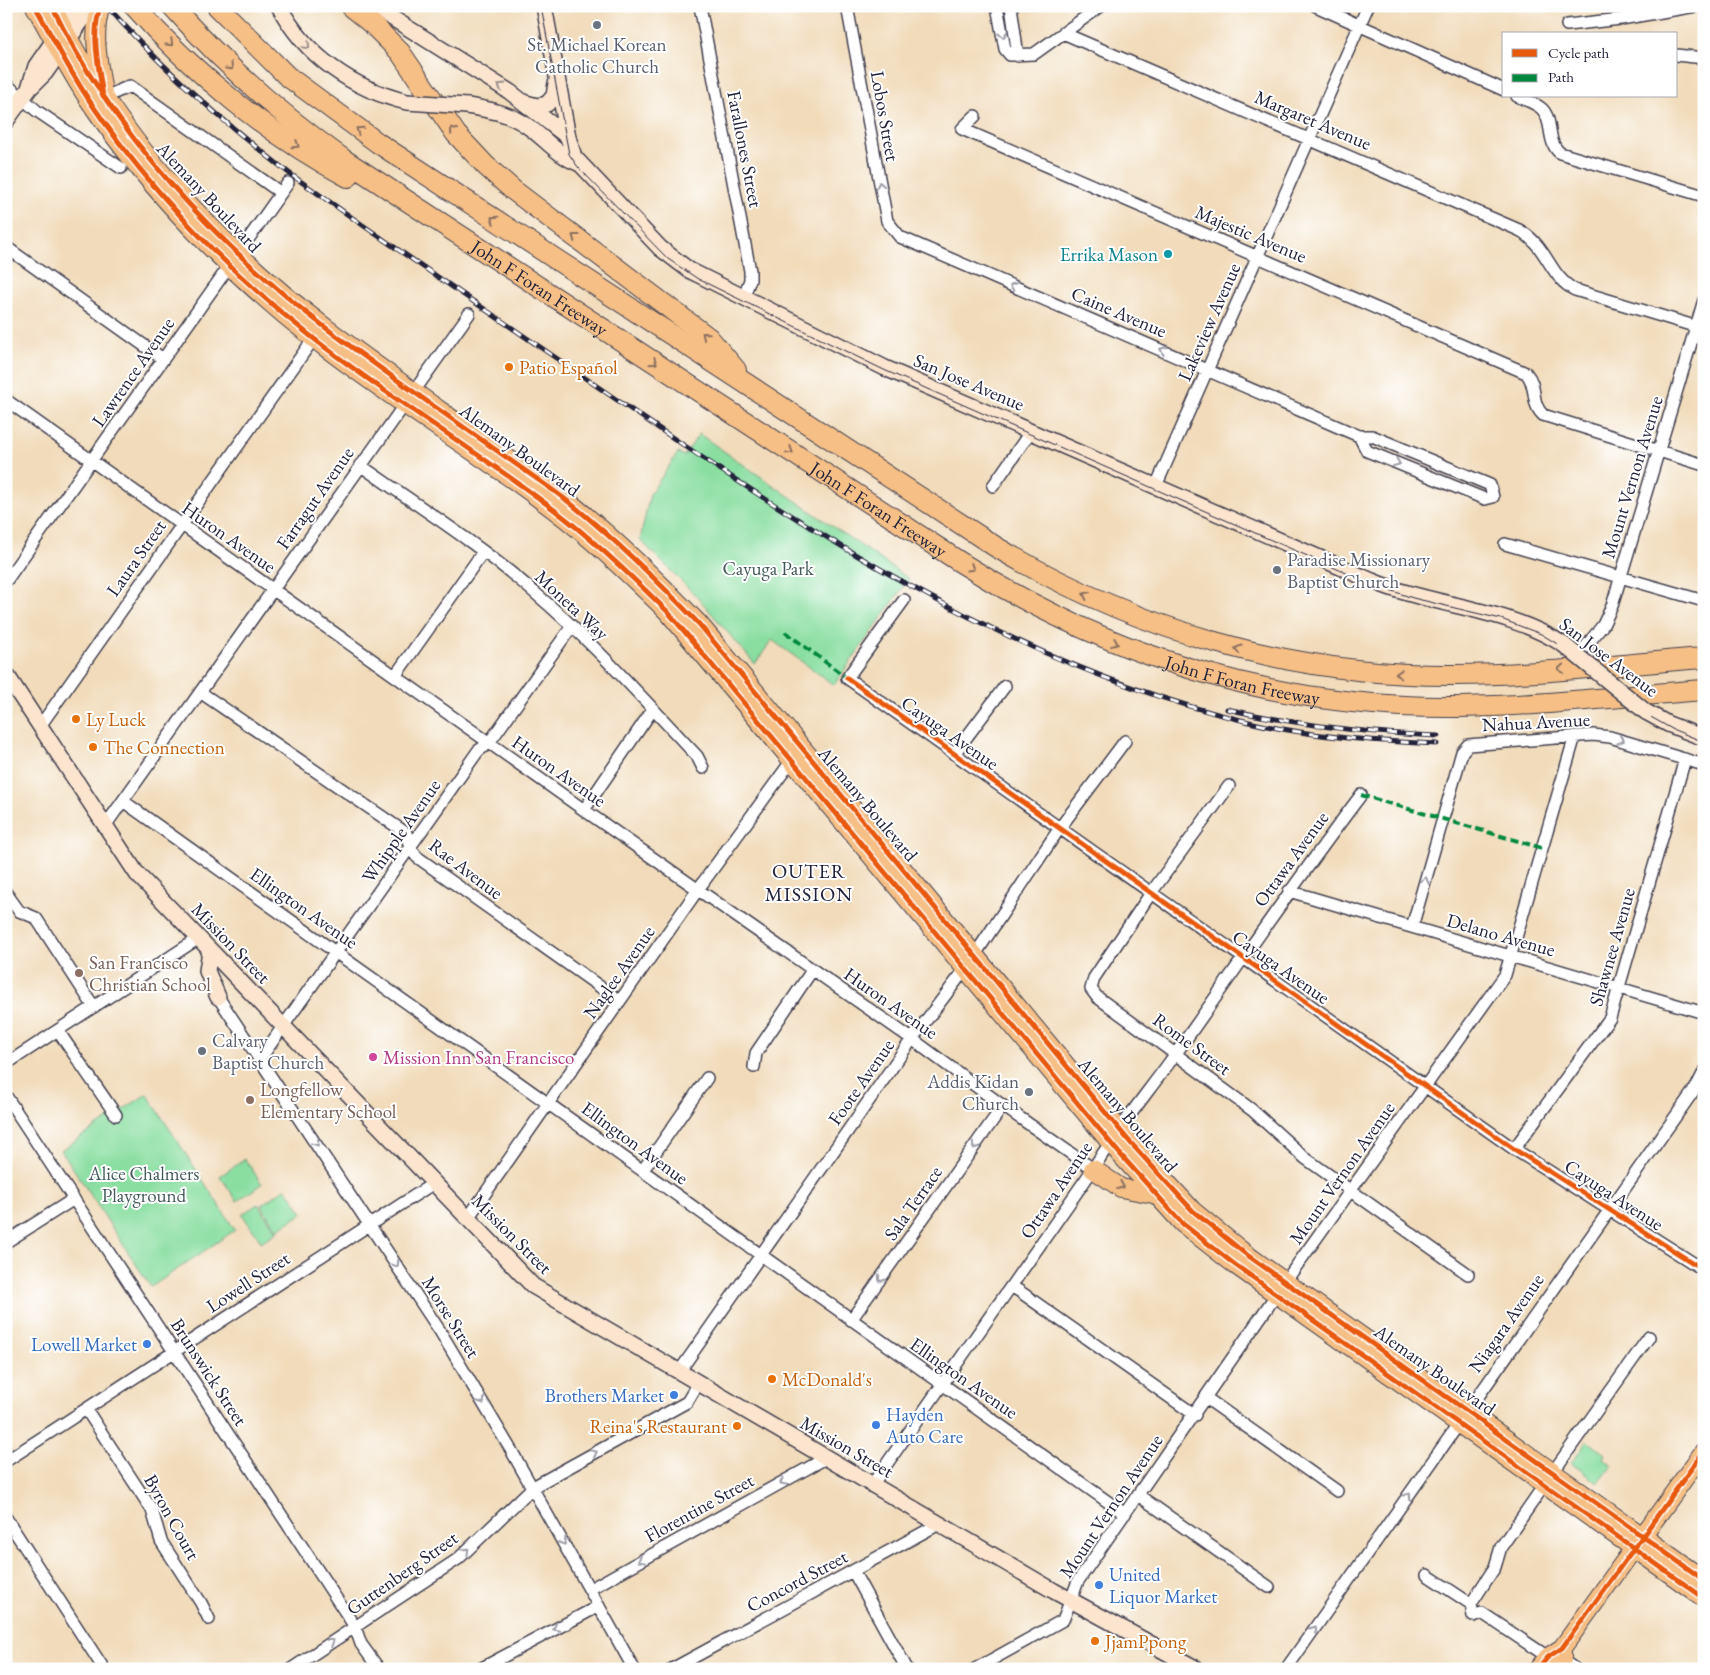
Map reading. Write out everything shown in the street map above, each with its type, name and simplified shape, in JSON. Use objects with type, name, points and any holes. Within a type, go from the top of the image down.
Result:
[{"type":"highway","name":"John F Foran Freeway","points":[[172,6],[236,73],[288,119],[343,159],[979,574],[1059,618],[1144,654],[1188,669],[1254,686],[1322,698],[1376,704],[1482,707],[1704,690]]},
{"type":"highway","name":"John F Foran Freeway","points":[[217,6],[287,76],[341,118],[958,522],[1036,570],[1119,610],[1206,640],[1251,652],[1318,665],[1410,674],[1494,674],[1704,658]]},
{"type":"highway","points":[[350,6],[372,24],[400,52],[444,120],[486,166],[521,196],[709,338],[749,385]]},
{"type":"highway","points":[[135,7],[192,64],[287,140],[342,173],[458,235]]},
{"type":"highway","points":[[1662,661],[1704,652]]},
{"type":"highway","points":[[1665,693],[1704,694]]},
{"type":"main road","name":"Alemany Boulevard","points":[[35,6],[162,172],[234,259],[324,326],[409,397]]},
{"type":"main road","name":"Alemany Boulevard","points":[[52,6],[61,39],[106,126],[151,181],[314,338],[409,397],[568,502],[629,554],[699,624],[797,754],[1114,1135],[1153,1194],[1183,1224],[1282,1288],[1637,1541],[1704,1598]]},
{"type":"main road","points":[[61,39],[78,6]]},
{"type":"main road","points":[[6,121],[26,94],[36,66],[92,6]]},
{"type":"main road","points":[[101,6],[97,22],[96,41],[104,98]]},
{"type":"main road","name":"San Jose Avenue","points":[[279,6],[295,32],[324,62],[370,90],[407,102],[467,106],[490,110],[525,124],[566,158],[580,164]]},
{"type":"main road","points":[[373,6],[387,11],[523,101],[568,137]]},
{"type":"main road","name":"San Jose Avenue","points":[[544,6],[568,137],[574,157],[670,257],[689,270],[868,360],[1385,586],[1516,621],[1564,644],[1646,712],[1668,724],[1704,738]]},
{"type":"main road","points":[[523,101],[531,105],[542,106],[552,100],[556,88],[556,71]]},
{"type":"main road","points":[[525,124],[553,137],[568,137]]},
{"type":"main road","points":[[122,168],[151,181]]},
{"type":"main road","name":"Mission Street","points":[[6,675],[137,874],[533,1286],[938,1524],[1197,1669]]},
{"type":"main road","points":[[210,950],[206,971],[218,997]]},
{"type":"main road","name":"Alemany Boulevard","points":[[1114,1135],[1193,1211],[1243,1252],[1282,1288]]},
{"type":"main road","points":[[1093,1169],[1121,1188],[1153,1194]]},
{"type":"main road","points":[[1557,1662],[1637,1541],[1704,1451]]},
{"type":"main road","name":"Alemany Boulevard","points":[[1637,1541],[1704,1580]]},
{"type":"street","name":"Farallones Street","points":[[700,6],[750,271],[750,280],[743,298]]},
{"type":"street","name":"Lobos Street","points":[[847,6],[887,221],[894,230]]},
{"type":"street","points":[[997,6],[1006,49],[1010,54],[1018,56],[1034,54],[1101,6]]},
{"type":"street","points":[[1011,6],[1018,56]]},
{"type":"street","points":[[1316,6],[1502,89]]},
{"type":"street","name":"Lakeview Avenue","points":[[1156,486],[1368,6]]},
{"type":"street","points":[[1568,24],[1638,17],[1696,6]]},
{"type":"street","name":"Margaret Avenue","points":[[1063,32],[1528,234],[1543,250],[1559,278],[1575,290],[1700,328]]},
{"type":"street","points":[[1678,54],[1704,58]]},
{"type":"street","points":[[6,84],[26,94],[37,110],[122,168]]},
{"type":"street","points":[[104,98],[130,86],[281,193]]},
{"type":"street","points":[[1521,98],[1543,109],[1547,116],[1552,142],[1555,149],[1560,153],[1704,196]]},
{"type":"street","name":"Majestic Avenue","points":[[975,116],[962,129],[1526,373],[1533,383],[1535,405],[1543,415],[1658,451]]},
{"type":"street","name":"Lawrence Avenue","points":[[6,582],[288,183]]},
{"type":"street","name":"Caine Avenue","points":[[894,230],[900,238],[1359,436],[1372,436],[1490,485],[1493,497],[1485,499],[1366,451],[1359,436]]},
{"type":"street","points":[[6,247],[163,359]]},
{"type":"street","name":"Mount Vernon Avenue","points":[[1579,655],[1608,616],[1658,451],[1700,328],[1704,300]]},
{"type":"street","name":"Farragut Avenue","points":[[105,826],[469,314]]},
{"type":"street","name":"Laura Street","points":[[40,726],[314,338]]},
{"type":"street","name":"Huron Avenue","points":[[6,400],[584,810],[699,888],[1093,1169]]},
{"type":"street","points":[[992,486],[1031,431]]},
{"type":"street","points":[[1658,451],[1704,465]]},
{"type":"street","name":"Moneta Way","points":[[360,465],[483,552],[533,590],[572,626],[653,709],[697,756],[703,768]]},
{"type":"street","points":[[1505,544],[1704,600]]},
{"type":"street","points":[[395,676],[483,552]]},
{"type":"street","name":"Cayuga Avenue","points":[[904,600],[847,678],[1424,1087],[1514,1149],[1703,1269]]},
{"type":"street","name":"Whipple Avenue","points":[[260,1059],[478,751],[490,743],[572,626]]},
{"type":"street","points":[[954,754],[1005,686]]},
{"type":"street","name":"Rae Avenue","points":[[200,692],[406,833],[410,848],[417,857],[620,1001]]},
{"type":"street","points":[[584,810],[653,709]]},
{"type":"street","name":"Mount Vernon Avenue","points":[[974,1669],[1063,1620],[1078,1581],[1282,1288],[1505,974],[1512,957],[1575,736]]},
{"type":"street","name":"Nahua Avenue","points":[[1412,927],[1462,752],[1468,745],[1575,736],[1610,737],[1704,765]]},
{"type":"street","name":"Foote Avenue","points":[[679,1372],[912,1039],[970,961],[1060,829],[1125,741]]},
{"type":"street","name":"Naglee Avenue","points":[[468,1218],[699,888],[797,754]]},
{"type":"street","name":"Shawnee Avenue","points":[[1514,1149],[1610,1018],[1685,759]]},
{"type":"street","name":"Rome Street","points":[[1229,786],[1151,893],[1094,978],[1091,989],[1097,997],[1252,1110],[1305,1158],[1468,1274]]},
{"type":"street","name":"Ottawa Avenue","points":[[872,1485],[1093,1169],[1114,1135],[1176,1053],[1288,891],[1360,795]]},
{"type":"street","name":"Ellington Avenue","points":[[123,801],[1125,1514]]},
{"type":"street","name":"Delano Avenue","points":[[1288,891],[1704,1013]]},
{"type":"street","points":[[6,893],[19,911],[36,918],[94,1007]]},
{"type":"street","points":[[6,1064],[199,938]]},
{"type":"street","points":[[754,1068],[756,1053],[813,969]]},
{"type":"street","name":"Morse Street","points":[[218,997],[440,1331],[533,1487],[634,1669]]},
{"type":"street","points":[[58,1031],[116,1115]]},
{"type":"street","name":"Niagara Avenue","points":[[1286,1669],[1462,1416],[1697,1086],[1704,1072]]},
{"type":"street","points":[[643,1170],[707,1078]]},
{"type":"street","name":"Brunswick Street","points":[[6,1096],[355,1627],[361,1644],[379,1669]]},
{"type":"street","name":"Sala Terrace","points":[[851,1320],[1003,1106]]},
{"type":"street","name":"Lowell Street","points":[[6,1461],[434,1183]]},
{"type":"street","points":[[6,1242],[74,1199]]},
{"type":"street","points":[[1012,1286],[1195,1415]]},
{"type":"street","points":[[1557,1662],[1482,1613],[1473,1616],[1471,1604],[1494,1567],[1502,1547],[1649,1338]]},
{"type":"street","name":"Guttenberg Street","points":[[290,1669],[458,1559],[533,1487],[687,1402],[699,1382]]},
{"type":"street","points":[[1206,1398],[1337,1491]]},
{"type":"street","name":"Byron Court","points":[[86,1409],[152,1510],[161,1541],[209,1618]]},
{"type":"street","name":"Florentine Street","points":[[590,1589],[826,1458]]},
{"type":"street","points":[[1138,1495],[1268,1587]]},
{"type":"street","points":[[6,1518],[104,1669]]},
{"type":"street","name":"Concord Street","points":[[672,1669],[938,1524]]},
{"type":"street","points":[[852,1571],[907,1669]]},
{"type":"street","points":[[1427,1576],[1471,1604]]},
{"type":"street","points":[[480,1669],[599,1606]]},
{"type":"green space","name":"Cayuga Park","points":[[699,434],[909,579],[834,685],[772,640],[755,664],[699,599],[640,540],[650,494],[678,453],[684,456]]},
{"type":"green space","name":"Alice Chalmers Playground","points":[[147,1094],[235,1230],[151,1287],[61,1150]]},
{"type":"green space","points":[[245,1159],[262,1184],[237,1201],[220,1176]]},
{"type":"green space","points":[[286,1188],[303,1213],[277,1230],[261,1205]]},
{"type":"green space","points":[[258,1204],[277,1232],[261,1242],[242,1214]]},
{"type":"green space","points":[[1588,1441],[1605,1454],[1603,1458],[1612,1465],[1598,1483],[1571,1463]]},
{"type":"tram line","points":[[541,6],[569,154],[578,167],[668,259],[698,279],[884,370],[1369,583],[1413,598],[1501,619],[1541,634],[1569,651],[1642,712],[1672,729],[1704,742]]},
{"type":"railway","points":[[107,6],[171,73],[240,134],[289,173],[676,440],[831,540],[910,586],[992,628],[1075,666],[1161,697],[1272,727],[1366,740],[1437,744]]},
{"type":"railway","points":[[1227,709],[1279,720],[1332,727],[1384,733],[1438,736]]},
{"type":"marked path","points":[[785,632],[847,678]]},
{"type":"marked path","points":[[1361,795],[1542,848]]},
{"type":"cycle path","points":[[35,6],[77,82],[116,138],[167,200],[222,259],[282,313],[344,362],[504,473],[566,519],[631,576],[668,612],[1120,1154],[1183,1224],[1234,1264],[1704,1598]]},
{"type":"cycle path","points":[[52,6],[77,53],[105,98],[136,141],[170,183],[245,260],[326,328],[570,503],[636,561],[699,624],[1129,1141],[1193,1211],[1243,1252],[1704,1580]]},
{"type":"cycle path","points":[[101,6],[96,28],[96,39],[103,96]]},
{"type":"cycle path","points":[[847,678],[1514,1149],[1704,1270]]},
{"type":"cycle path","points":[[1538,1669],[1548,1657],[1562,1648],[1704,1451]]},
{"type":"place","name":"St. Michael Korean Catholic Church","points":[[597,25]]},
{"type":"place","name":"Errika Mason","points":[[1168,254]]},
{"type":"place","name":"Patio Español","points":[[509,367]]},
{"type":"place","name":"Paradise Missionary Baptist Church","points":[[1277,570]]},
{"type":"place","name":"Ly Luck","points":[[76,719]]},
{"type":"place","name":"The Connection","points":[[93,747]]},
{"type":"place","name":"San Francisco Christian School","points":[[79,973]]},
{"type":"place","name":"Calvary Baptist Church","points":[[202,1051]]},
{"type":"place","name":"Mission Inn San Francisco","points":[[373,1057]]},
{"type":"place","name":"Addis Kidan Church","points":[[1029,1092]]},
{"type":"place","name":"Longfellow Elementary School","points":[[250,1100]]},
{"type":"place","name":"Lowell Market","points":[[147,1344]]},
{"type":"place","name":"McDonald's","points":[[772,1379]]},
{"type":"place","name":"Brothers Market","points":[[674,1395]]},
{"type":"place","name":"Hayden Auto Care","points":[[876,1425]]},
{"type":"place","name":"Reina's Restaurant","points":[[737,1426]]},
{"type":"place","name":"United Liquor Market","points":[[1099,1585]]},
{"type":"place","name":"JjamPpong","points":[[1095,1641]]},
{"type":"district","name":"OUTER MISSION","points":[[809,882]]}]
